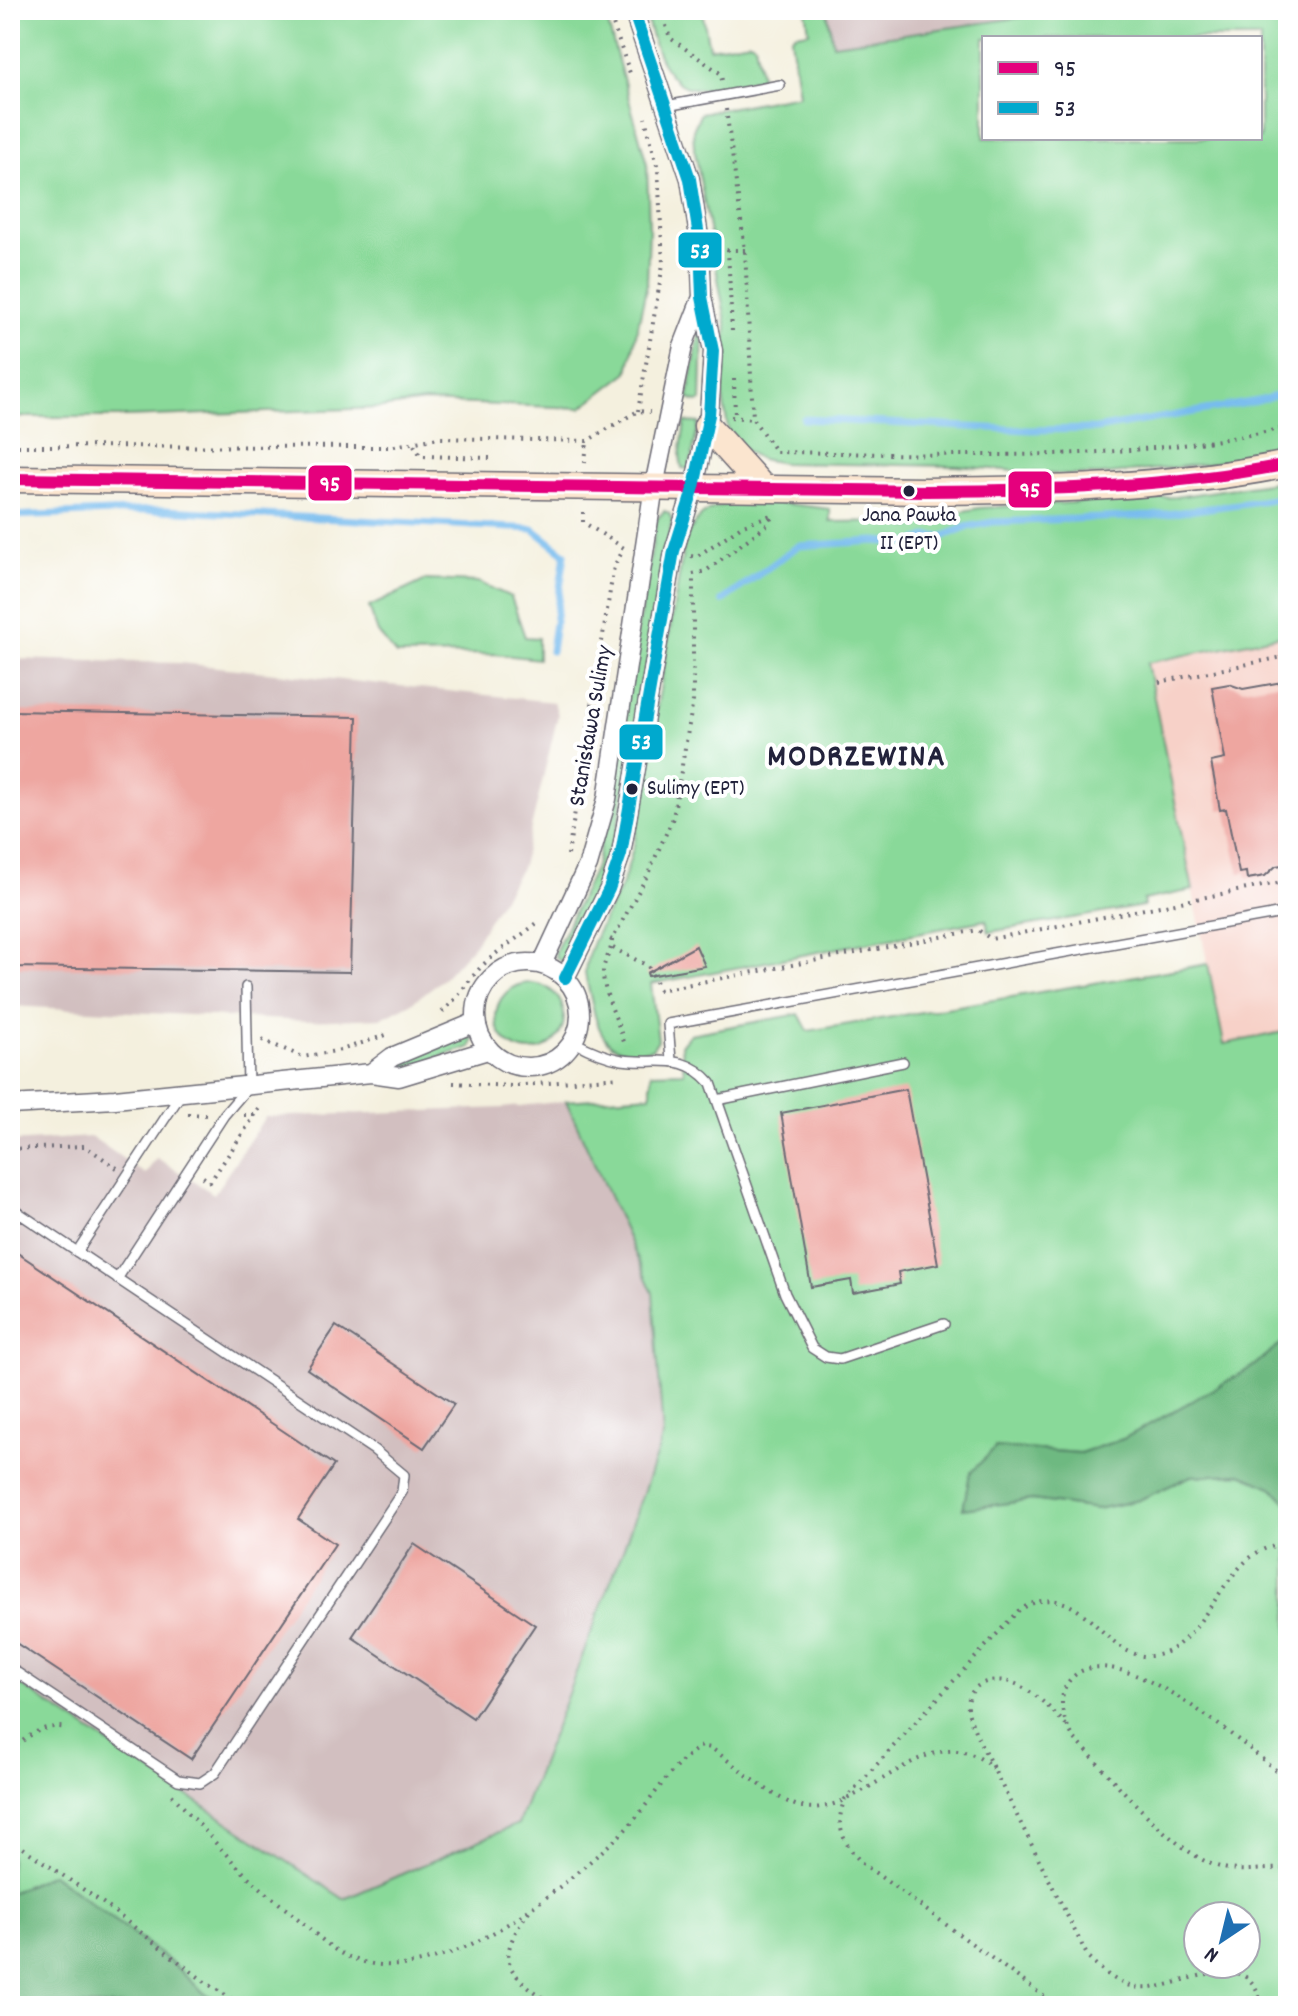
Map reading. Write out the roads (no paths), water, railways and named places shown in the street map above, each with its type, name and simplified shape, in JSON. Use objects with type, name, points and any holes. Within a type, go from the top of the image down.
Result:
[{"type":"street","points":[[565,978],[609,889],[621,854],[674,551],[694,487],[707,426],[713,351],[702,297],[700,243],[690,179],[633,10]]},
{"type":"street","name":"Stanisława Sulimy","points":[[542,964],[588,865],[607,799],[654,486],[683,346],[702,297]]},
{"type":"street","points":[[707,426],[763,488]]},
{"type":"street","points":[[10,479],[1069,489],[1194,479],[1288,464]]},
{"type":"street","points":[[525,962],[542,964],[565,978],[576,992],[581,1009],[580,1026],[574,1042],[561,1057],[543,1066],[523,1068],[504,1062],[488,1050],[476,1022],[480,996],[494,975],[508,966],[525,962]]},
{"type":"street","points":[[371,1073],[392,1057],[476,1022]]},
{"type":"street","points":[[10,1105],[115,1099],[371,1073],[399,1077],[488,1050]]},
{"type":"lane","points":[[666,106],[780,85]]},
{"type":"lane","points":[[671,1060],[668,1024],[1288,912]]},
{"type":"lane","points":[[117,1279],[224,1115],[248,1087],[246,987]]},
{"type":"lane","points":[[574,1042],[601,1055],[624,1060],[671,1060],[699,1069],[711,1083],[785,1294],[812,1348],[826,1357],[840,1359],[944,1324]]},
{"type":"lane","points":[[717,1100],[903,1062]]},
{"type":"lane","points":[[77,1252],[184,1091]]},
{"type":"lane","points":[[10,1207],[393,1463],[404,1475],[402,1492],[215,1773],[200,1783],[178,1780],[10,1668]]},
{"type":"waterway","points":[[804,419],[1030,430],[1096,429],[1258,401],[1288,392]]},
{"type":"waterway","points":[[722,601],[798,546],[875,541],[910,544],[929,536],[942,537],[966,527],[993,522],[1152,516],[1288,497]]},
{"type":"waterway","points":[[10,516],[163,510],[533,529],[565,554],[551,651]]},
{"type":"place","name":"Jana Pawła II (EPT)","points":[[909,491]]},
{"type":"place","name":"Sulimy (EPT)","points":[[632,789]]},
{"type":"district","name":"MODRZEWINA","points":[[857,759]]}]
